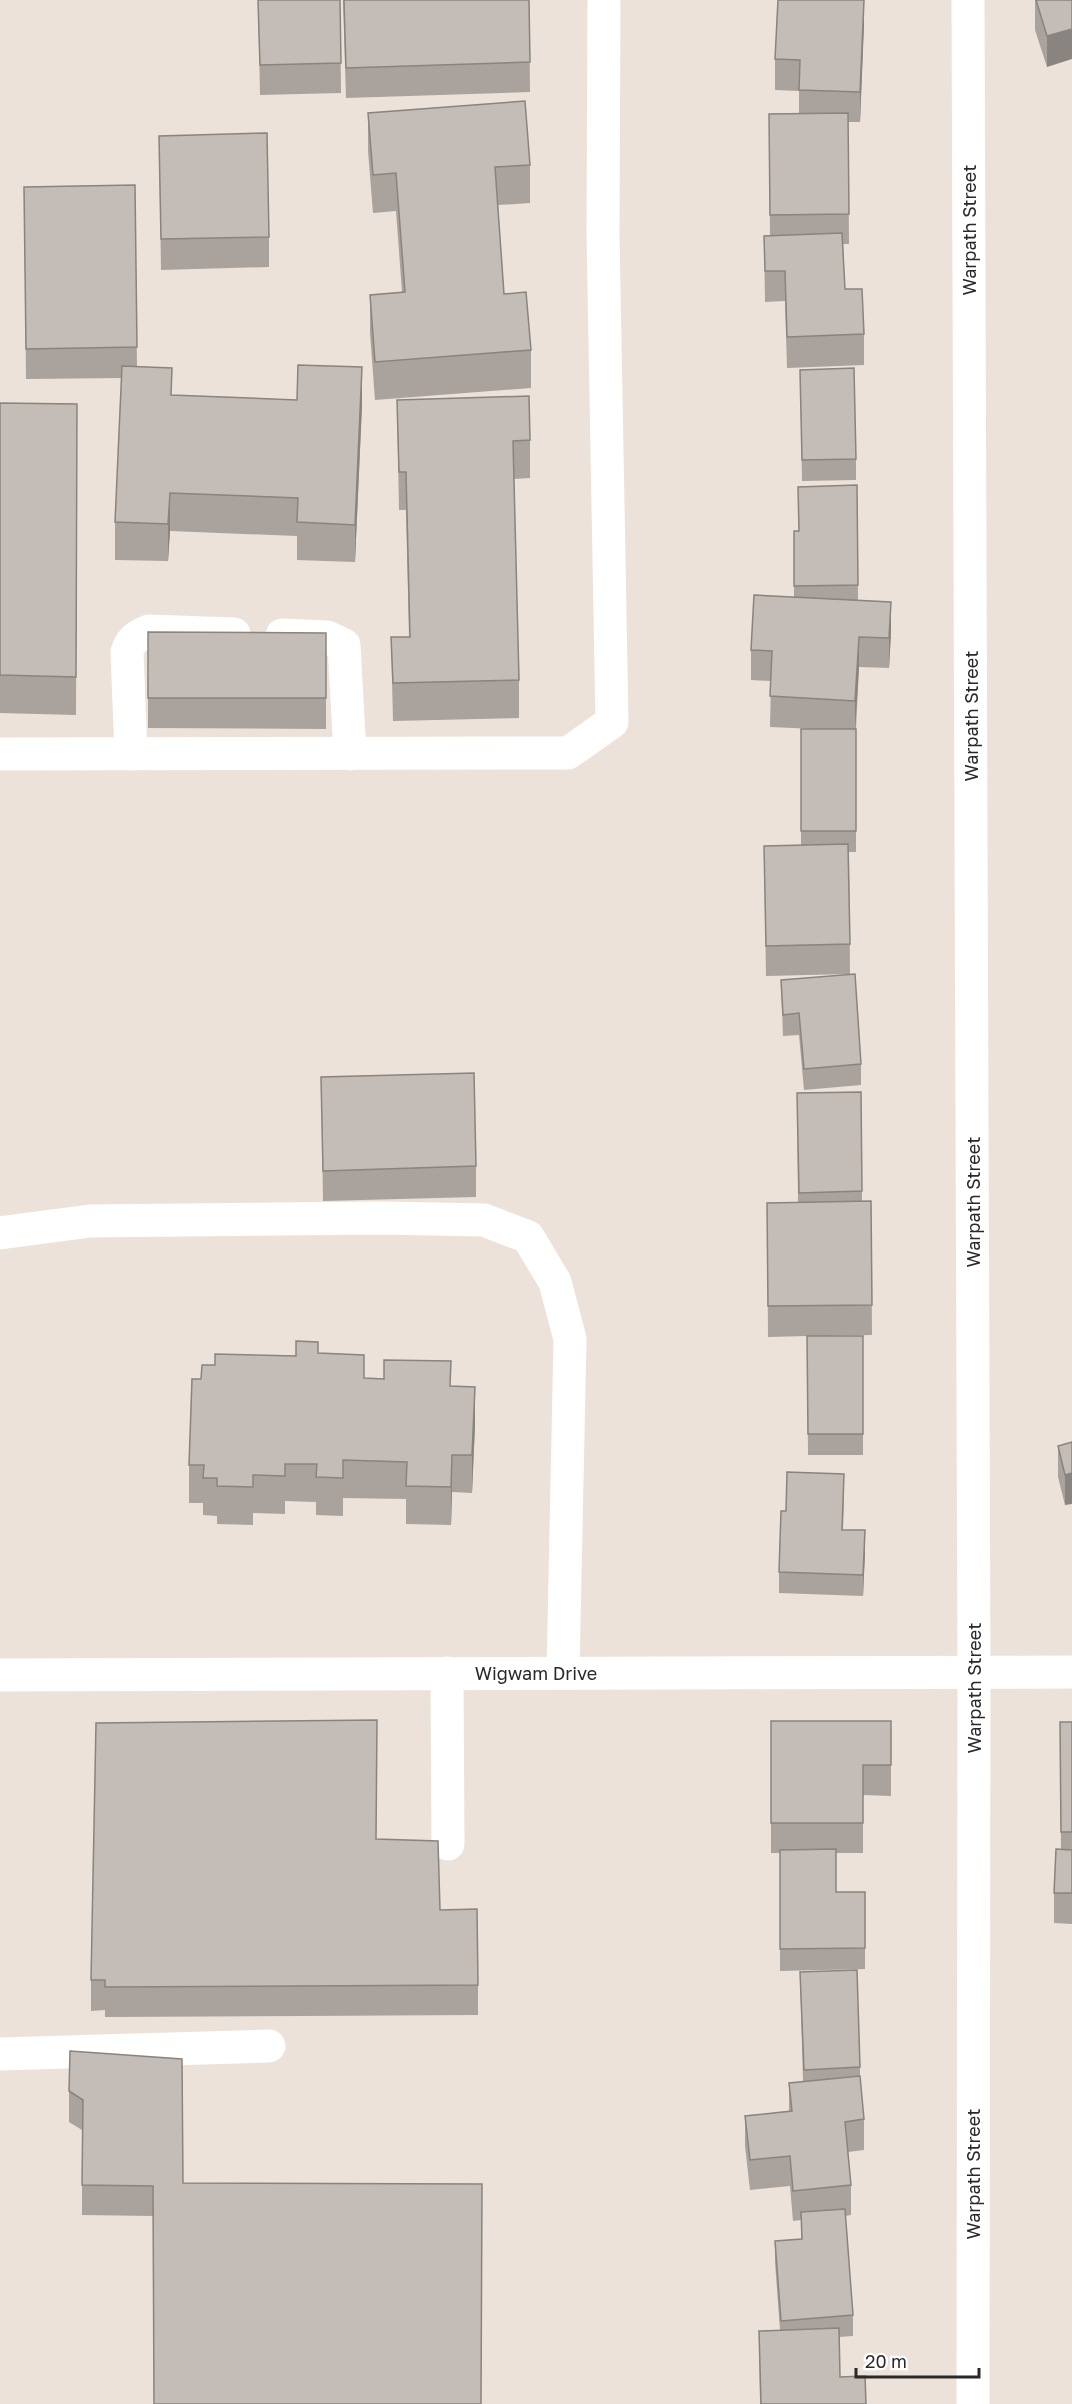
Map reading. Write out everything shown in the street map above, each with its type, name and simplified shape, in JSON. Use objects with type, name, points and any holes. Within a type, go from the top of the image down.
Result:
[{"type":"street","points":[[0,754],[568,753],[612,722],[603,233],[604,0]]},
{"type":"street","name":"Warpath Street","points":[[968,0],[974,1672],[973,2404]]},
{"type":"street","points":[[131,754],[127,652],[136,636],[149,631],[327,637],[344,645],[350,754]]},
{"type":"street","points":[[0,1233],[90,1221],[382,1218],[484,1220],[528,1237],[555,1282],[570,1339],[563,1672]]},
{"type":"street","name":"Wigwam Drive","points":[[0,1675],[1072,1672]]},
{"type":"street","points":[[447,1673],[448,1844]]},
{"type":"street","points":[[0,2054],[269,2046]]},
{"type":"building","points":[[258,0],[340,0],[341,63],[260,65]]},
{"type":"building","points":[[344,0],[529,0],[530,62],[346,68]]},
{"type":"building","points":[[778,0],[864,0],[860,92],[799,90],[800,60],[775,59]]},
{"type":"building","points":[[1036,0],[1072,0],[1072,29],[1047,36]]},
{"type":"building","points":[[525,101],[530,165],[495,167],[504,294],[526,292],[531,350],[375,362],[370,295],[405,292],[396,173],[373,175],[368,113]]},
{"type":"building","points":[[848,113],[849,214],[770,215],[769,114]]},
{"type":"building","points":[[267,133],[269,237],[161,239],[159,136]]},
{"type":"building","points":[[135,185],[137,347],[26,349],[24,187]]},
{"type":"building","points":[[842,233],[845,289],[862,289],[864,334],[787,337],[785,271],[765,271],[764,236]]},
{"type":"building","points":[[298,365],[362,367],[355,525],[297,522],[298,498],[170,493],[168,524],[115,522],[122,366],[172,368],[171,395],[297,400]]},
{"type":"building","points":[[854,368],[856,459],[802,460],[800,370]]},
{"type":"building","points":[[529,396],[530,440],[513,441],[519,680],[393,683],[391,637],[410,637],[406,472],[399,472],[397,400]]},
{"type":"building","points":[[0,403],[77,404],[76,677],[0,675]]},
{"type":"building","points":[[857,485],[858,585],[794,586],[794,531],[799,531],[798,487]]},
{"type":"building","points":[[754,595],[891,602],[889,638],[859,637],[855,701],[770,696],[772,651],[751,650]]},
{"type":"building","points":[[148,632],[326,633],[326,698],[148,698]]},
{"type":"building","points":[[801,729],[856,729],[856,831],[801,831]]},
{"type":"building","points":[[848,844],[850,944],[766,946],[764,846]]},
{"type":"building","points":[[855,974],[861,1064],[804,1069],[799,1013],[783,1015],[781,980]]},
{"type":"building","points":[[474,1073],[476,1166],[323,1171],[321,1077]]},
{"type":"building","points":[[861,1092],[862,1191],[799,1193],[797,1093]]},
{"type":"building","points":[[871,1201],[872,1305],[768,1306],[767,1203]]},
{"type":"building","points":[[807,1336],[863,1336],[863,1434],[808,1434]]},
{"type":"building","points":[[296,1341],[318,1342],[318,1353],[364,1355],[364,1378],[384,1379],[384,1360],[451,1361],[450,1386],[475,1387],[472,1455],[452,1455],[451,1487],[406,1486],[407,1462],[343,1460],[343,1478],[316,1477],[317,1464],[285,1464],[285,1476],[253,1475],[253,1487],[217,1486],[217,1478],[203,1478],[204,1465],[189,1465],[192,1379],[201,1379],[202,1365],[215,1365],[215,1354],[296,1356]]},
{"type":"building","points":[[1072,1442],[1072,1473],[1065,1475],[1058,1446]]},
{"type":"building","points":[[787,1472],[844,1474],[842,1530],[865,1530],[863,1575],[779,1572],[781,1511],[786,1511]]},
{"type":"building","points":[[377,1720],[376,1839],[438,1841],[440,1910],[477,1909],[478,1985],[105,1987],[105,1980],[91,1980],[96,1723]]},
{"type":"building","points":[[771,1721],[891,1721],[891,1765],[863,1765],[863,1823],[771,1823]]},
{"type":"building","points":[[1060,1722],[1072,1722],[1072,1832],[1061,1832]]},
{"type":"building","points":[[836,1849],[836,1892],[865,1892],[865,1948],[780,1949],[780,1850]]},
{"type":"building","points":[[1056,1849],[1072,1850],[1072,1893],[1054,1893]]},
{"type":"building","points":[[857,1970],[860,2067],[804,2070],[800,1972]]},
{"type":"building","points":[[70,2051],[182,2059],[183,2183],[482,2184],[481,2404],[154,2404],[153,2186],[82,2185],[83,2100],[69,2091]]},
{"type":"building","points":[[860,2076],[864,2119],[845,2122],[851,2185],[793,2191],[790,2156],[750,2160],[745,2116],[792,2111],[789,2083]]},
{"type":"building","points":[[845,2209],[853,2315],[781,2321],[775,2241],[802,2239],[801,2212]]},
{"type":"building","points":[[839,2328],[840,2377],[865,2376],[866,2404],[761,2404],[759,2331]]}]
